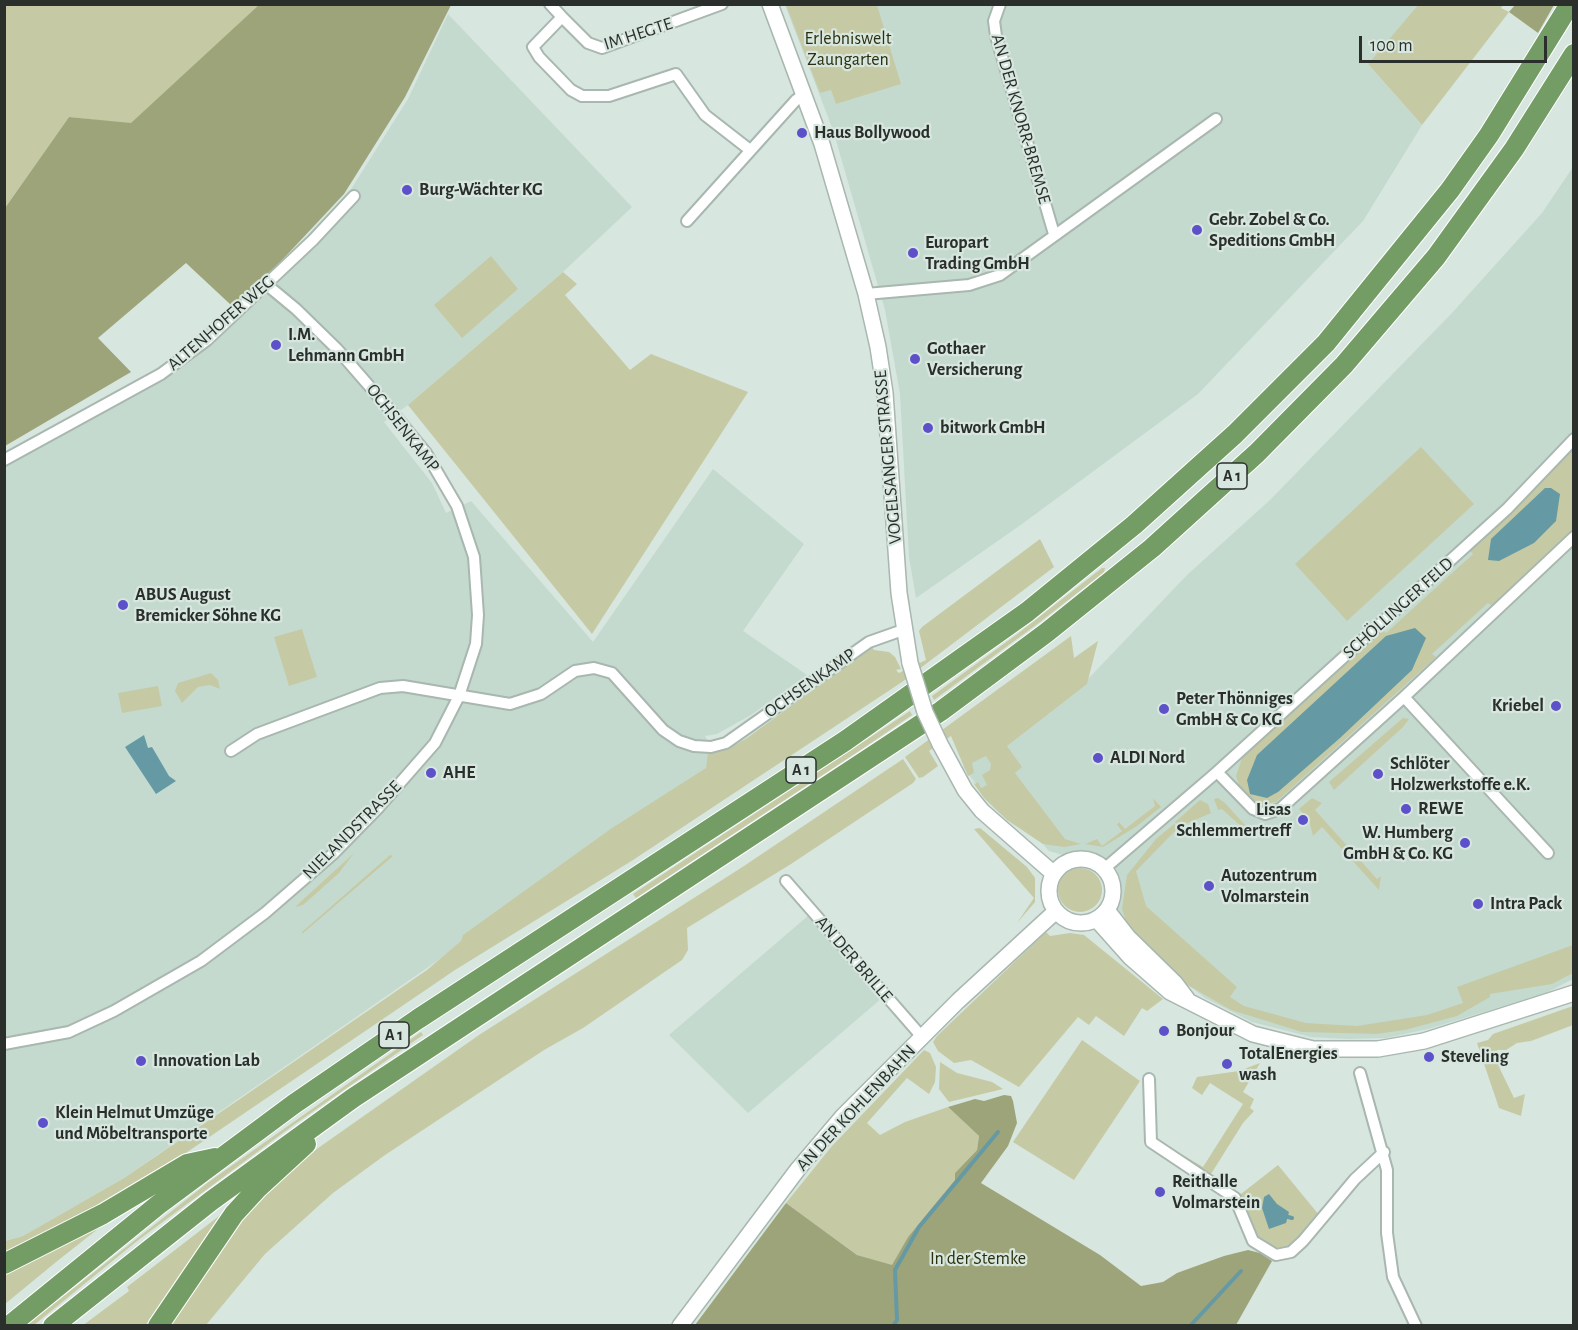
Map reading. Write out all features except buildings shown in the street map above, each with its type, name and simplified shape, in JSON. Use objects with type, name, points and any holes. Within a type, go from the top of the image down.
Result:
[{"type":"highway","name":"A 1","points":[[9,1326],[95,1254],[223,1156],[418,1019],[871,723],[1018,618],[1134,525],[1235,434],[1326,343],[1450,190],[1489,135],[1570,4]]},
{"type":"highway","name":"A 1","points":[[53,1326],[211,1201],[353,1098],[898,740],[1046,633],[1152,549],[1257,453],[1344,365],[1436,257],[1514,149],[1574,54]]},
{"type":"highway","points":[[158,1326],[234,1214],[257,1189],[353,1098]]},
{"type":"highway","points":[[4,1264],[103,1214],[187,1164],[223,1156]]},
{"type":"main road","name":"VOGELSANGER STRASSE","points":[[770,4],[822,144],[866,294],[885,393],[903,630],[925,712],[965,790],[982,811],[1054,874]]},
{"type":"main road","points":[[1075,860],[1091,861],[1104,869],[1112,884],[1111,902],[1102,915],[1086,923],[1072,922],[1056,911],[1049,890],[1054,874],[1064,865],[1075,860]]},
{"type":"main road","name":"AN DER KOHLENBAHN","points":[[680,1326],[798,1169],[843,1116],[922,1037],[1056,911]]},
{"type":"main road","points":[[1102,915],[1150,976],[1170,992],[1253,1034],[1284,1044],[1334,1050],[1378,1049],[1424,1041],[1574,993]]},
{"type":"street","name":"IM HEGTE","points":[[550,4],[588,43],[602,48],[722,4]]},
{"type":"street","name":"AN DER KNORR-BREMSE","points":[[1000,4],[994,21],[996,36],[1054,234]]},
{"type":"street","points":[[562,17],[533,46],[539,57],[571,90],[582,96],[609,96],[676,74],[705,115],[750,150]]},
{"type":"street","points":[[687,221],[803,95]]},
{"type":"street","name":"AN DER KNORR-BREMSE","points":[[866,294],[986,281],[1016,264],[1054,234],[1216,119]]},
{"type":"street","name":"ALTENHOFER WEG","points":[[4,460],[161,374],[207,340],[267,285],[354,196]]},
{"type":"street","name":"OCHSENKAMP","points":[[267,285],[296,309],[337,349],[397,418],[426,453],[457,506],[474,557],[478,615],[476,644],[459,696],[502,704],[520,702],[541,694],[575,671],[603,669],[618,679],[663,730],[679,741],[694,746],[711,747],[726,743],[869,642],[903,630]]},
{"type":"street","name":"SCHÖLLINGER FELD","points":[[1104,869],[1217,772],[1507,508],[1574,439]]},
{"type":"street","points":[[1217,772],[1252,809],[1265,814],[1280,809],[1404,697],[1574,537]]},
{"type":"street","points":[[231,751],[257,734],[380,688],[403,686],[459,696]]},
{"type":"street","name":"NIELANDSTRASSE","points":[[4,1044],[69,1032],[114,1011],[201,961],[264,913],[333,854],[379,807],[435,743],[459,696]]},
{"type":"street","points":[[1404,697],[1548,853]]},
{"type":"street","name":"AN DER BRILLE","points":[[786,881],[922,1037]]},
{"type":"street","points":[[1360,1073],[1384,1152],[1387,1170],[1390,1261],[1397,1290],[1416,1326]]},
{"type":"street","points":[[1149,1079],[1151,1142],[1235,1198],[1253,1241],[1276,1255],[1291,1252],[1303,1241],[1355,1179],[1384,1152]]},
{"type":"shaded area","points":[[785,5],[1419,5],[1368,64],[1422,125],[1363,221],[1198,394],[1022,524],[916,598],[909,557],[900,394],[885,310],[833,130]]},
{"type":"shaded area","points":[[448,14],[632,207],[563,272],[408,405],[384,422],[432,483],[446,513],[471,501],[593,642],[713,469],[804,544],[743,631],[807,675],[751,715],[717,734],[705,736],[721,764],[124,1178],[23,1236],[5,1241],[4,459],[164,365],[296,248],[346,197],[408,99]]},
{"type":"shaded area","points":[[1573,167],[1573,979],[1546,993],[1428,1029],[1386,1038],[1311,1037],[1252,1022],[1205,998],[1141,947],[1116,909],[1119,877],[1103,860],[1084,852],[1063,855],[1049,851],[1043,844],[995,809],[963,767],[1006,744],[1089,678],[1187,575],[1270,500],[1451,314],[1542,213]]},
{"type":"shaded area","points":[[809,915],[882,998],[748,1113],[669,1035]]},
{"type":"green space","points":[[260,4],[451,5],[405,97],[344,194],[269,274],[231,305],[186,263],[98,338],[131,372],[5,446],[5,208],[69,117],[131,123]]},
{"type":"green space","points":[[1419,4],[1503,5],[1501,8],[1509,12],[1422,125],[1368,64]]},
{"type":"green space","points":[[5,5],[260,5],[131,124],[69,117],[5,208]]},
{"type":"green space","name":"Erlebniswelt Zaungarten","points":[[786,5],[877,5],[901,84],[836,104],[831,90],[820,93]]},
{"type":"green space","points":[[1515,5],[1554,5],[1538,33],[1509,12]]},
{"type":"green space","points":[[491,256],[518,289],[462,338],[434,305]]},
{"type":"green space","points":[[563,272],[577,284],[565,295],[630,370],[651,354],[748,392],[592,634],[408,405]]},
{"type":"green space","points":[[1421,447],[1474,504],[1347,621],[1295,564]]},
{"type":"green space","points":[[1573,449],[1574,530],[1492,606],[1488,603],[1432,654],[1436,657],[1276,802],[1261,805],[1251,800],[1239,785],[1236,776],[1242,758],[1383,630],[1386,633],[1473,554],[1470,551]]},
{"type":"green space","points":[[1040,539],[1054,567],[902,682],[633,860],[455,970],[149,1178],[5,1254],[5,1241],[23,1236],[124,1178],[237,1101],[427,970],[461,941],[463,935],[612,828],[706,768],[708,753],[728,749],[747,738],[872,647],[874,650],[889,652],[895,657],[901,669],[896,670],[899,673],[926,660],[919,631],[922,627]]},
{"type":"green space","points":[[1105,568],[1104,572],[934,700],[932,696]]},
{"type":"green space","points":[[302,629],[317,677],[289,686],[274,637]]},
{"type":"green space","points":[[1071,636],[1074,658],[1098,641],[1087,684],[1007,746],[1022,767],[1015,773],[1065,839],[1081,844],[1064,847],[1043,844],[1007,820],[984,798],[972,781],[975,784],[978,782],[981,788],[987,785],[982,775],[990,770],[991,764],[986,756],[972,763],[974,773],[968,776],[951,736],[929,751],[938,766],[923,777],[919,778],[905,757]]},
{"type":"green space","points":[[211,673],[218,680],[220,689],[210,685],[198,687],[182,703],[175,691],[178,683]]},
{"type":"green space","points":[[158,686],[162,706],[122,713],[118,693]]},
{"type":"green space","points":[[910,711],[912,715],[865,747],[636,898],[633,894]]},
{"type":"green space","points":[[1403,718],[1409,719],[1403,727],[1334,790],[1329,782]]},
{"type":"green space","points":[[903,759],[916,779],[913,783],[791,864],[687,928],[688,950],[682,960],[583,1028],[544,1050],[385,1155],[333,1193],[265,1254],[206,1325],[164,1326],[232,1226],[294,1165],[479,1035],[744,866]]},
{"type":"green space","points":[[1153,798],[1161,807],[1137,826],[1103,847],[1085,844],[1097,839],[1102,846],[1122,831],[1117,825],[1119,822],[1125,829],[1155,806]]},
{"type":"green space","points":[[1218,798],[1254,835],[1246,831],[1222,809],[1218,810],[1214,799]]},
{"type":"green space","points":[[1312,798],[1322,803],[1315,810],[1377,879],[1381,876],[1379,890],[1322,827],[1313,836],[1309,820],[1299,809]]},
{"type":"green space","points":[[1200,800],[1208,804],[1211,813],[1179,827],[1175,822]]},
{"type":"green space","points":[[1174,824],[1178,828],[1136,871],[1146,906],[1237,987],[1230,997],[1244,1006],[1306,1023],[1357,1026],[1427,1015],[1463,1003],[1457,987],[1573,945],[1573,973],[1552,984],[1490,994],[1490,997],[1457,1016],[1405,1030],[1376,1034],[1302,1032],[1231,1010],[1184,983],[1122,924],[1126,921],[1122,909],[1127,875],[1156,839]]},
{"type":"green space","points":[[980,828],[1027,867],[1035,878],[1035,902],[1017,923],[1034,898],[974,829]]},
{"type":"green space","points":[[354,853],[339,873],[303,905],[295,907]]},
{"type":"green space","points":[[390,855],[393,856],[302,934],[302,932]]},
{"type":"green space","points":[[1080,868],[1089,869],[1096,874],[1101,881],[1101,899],[1096,906],[1089,911],[1080,912],[1071,911],[1064,906],[1059,899],[1058,890],[1059,881],[1064,874],[1071,869]]},
{"type":"green space","points":[[1046,932],[1050,936],[1070,933],[1084,935],[1163,999],[1147,1011],[1142,1008],[1124,1036],[1096,1016],[1089,1025],[1078,1017],[1019,1087],[971,1060],[954,1063],[938,1051],[933,1042],[937,1036]]},
{"type":"green space","points":[[1573,1006],[1573,1025],[1531,1041],[1517,1043],[1506,1050],[1497,1050],[1496,1056],[1500,1069],[1514,1098],[1525,1094],[1521,1116],[1499,1108],[1477,1043],[1488,1040],[1493,1034]]},
{"type":"green space","points":[[421,1032],[423,1035],[295,1124],[137,1241],[34,1325],[27,1325],[210,1181]]},
{"type":"green space","points":[[1082,1040],[1140,1081],[1074,1180],[1013,1142]]},
{"type":"green space","points":[[924,1050],[930,1053],[936,1067],[935,1082],[929,1094],[907,1078],[867,1123],[880,1135],[905,1122],[948,1107],[979,1136],[977,1150],[955,1173],[956,1180],[908,1237],[892,1266],[857,1255],[786,1203],[832,1146]]},
{"type":"green space","points":[[940,1062],[957,1073],[992,1082],[1003,1089],[949,1102],[939,1089]]},
{"type":"green space","points":[[1260,1063],[1243,1092],[1254,1099],[1250,1108],[1254,1111],[1243,1123],[1211,1174],[1241,1194],[1278,1165],[1319,1215],[1294,1242],[1286,1247],[1275,1248],[1267,1245],[1253,1232],[1238,1196],[1161,1142],[1203,1167],[1243,1104],[1210,1083],[1202,1095],[1192,1088],[1197,1077],[1239,1071]]},
{"type":"green space","name":"In der Stemke","points":[[1004,1095],[1011,1096],[1017,1123],[1008,1146],[981,1183],[1100,1255],[1141,1286],[1163,1282],[1177,1273],[1224,1256],[1248,1250],[1260,1253],[1272,1261],[1236,1325],[695,1325],[786,1203],[857,1255],[892,1265],[908,1237],[955,1180],[955,1173],[977,1150],[979,1136],[948,1107],[975,1099],[984,1101]]},
{"type":"green space","points":[[223,1213],[150,1325],[82,1326],[129,1291],[127,1287]]},
{"type":"green space","points":[[108,1221],[56,1262],[5,1304],[5,1274]]},
{"type":"water","points":[[1545,488],[1551,488],[1560,494],[1556,521],[1534,543],[1499,561],[1488,560],[1491,539]]},
{"type":"water","points":[[1415,628],[1426,638],[1412,670],[1340,738],[1278,792],[1267,798],[1250,794],[1247,780],[1257,755],[1386,636]]},
{"type":"water","points":[[144,735],[148,748],[152,747],[169,776],[176,781],[156,794],[125,747]]},
{"type":"water","points":[[1269,1194],[1277,1204],[1289,1212],[1286,1223],[1269,1229],[1262,1208],[1264,1197]]},
{"type":"waterway","points":[[893,1326],[897,1320],[895,1270],[919,1227],[998,1132]]},
{"type":"waterway","points":[[1288,1217],[1292,1218]]},
{"type":"waterway","points":[[1190,1326],[1241,1271]]},
{"type":"place","name":"Haus Bollywood","points":[[802,133]]},
{"type":"place","name":"Burg-Wächter KG","points":[[407,190]]},
{"type":"place","name":"Gebr. Zobel & Co. Speditions GmbH","points":[[1197,230]]},
{"type":"place","name":"Europart Trading GmbH","points":[[913,253]]},
{"type":"place","name":"I.M. Lehmann GmbH","points":[[276,345]]},
{"type":"place","name":"Gothaer Versicherung","points":[[915,359]]},
{"type":"place","name":"bitwork GmbH","points":[[928,428]]},
{"type":"place","name":"ABUS August Bremicker Söhne KG","points":[[123,605]]},
{"type":"place","name":"Kriebel","points":[[1556,706]]},
{"type":"place","name":"Peter Thönniges GmbH & Co KG","points":[[1164,709]]},
{"type":"place","name":"ALDI Nord","points":[[1098,758]]},
{"type":"place","name":"AHE","points":[[431,773]]},
{"type":"place","name":"Schlöter Holzwerkstoffe e.K.","points":[[1378,774]]},
{"type":"place","name":"REWE","points":[[1406,809]]},
{"type":"place","name":"Lisas Schlemmertreff","points":[[1303,820]]},
{"type":"place","name":"W. Humberg GmbH & Co. KG","points":[[1465,843]]},
{"type":"place","name":"Autozentrum Volmarstein","points":[[1209,886]]},
{"type":"place","name":"Intra Pack","points":[[1478,904]]},
{"type":"place","name":"Bonjour","points":[[1164,1031]]},
{"type":"place","name":"Steveling","points":[[1429,1057]]},
{"type":"place","name":"Innovation Lab","points":[[141,1061]]},
{"type":"place","name":"TotalEnergies wash","points":[[1227,1064]]},
{"type":"place","name":"Klein Helmut Umzüge und Möbeltransporte","points":[[43,1123]]},
{"type":"place","name":"Reithalle Volmarstein","points":[[1160,1192]]}]
